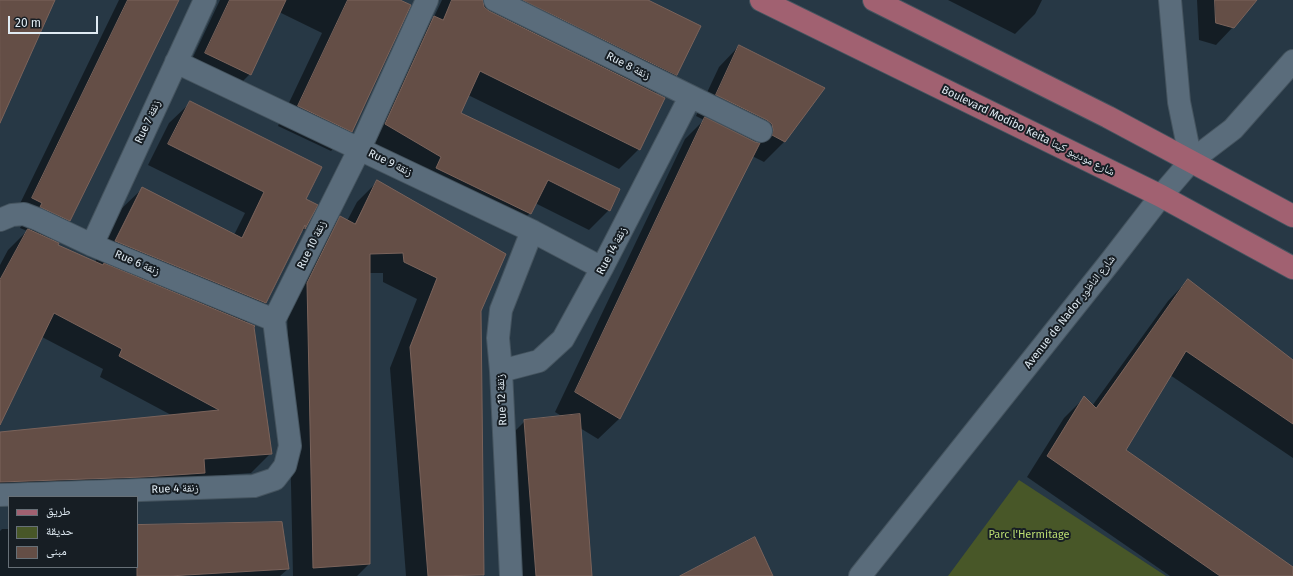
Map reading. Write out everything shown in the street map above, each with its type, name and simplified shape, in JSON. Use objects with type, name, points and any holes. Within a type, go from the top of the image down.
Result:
[{"type":"main road","name":"Boulevard Modibo Keita شارع موديبو كيتا","points":[[761,0],[1161,196],[1293,268]]},
{"type":"main road","points":[[874,0],[1108,117],[1293,216]]},
{"type":"street","name":"Rue 7 زنقة","points":[[92,245],[205,0]]},
{"type":"street","name":"Rue 10 زنقة","points":[[274,320],[360,148],[427,0]]},
{"type":"street","name":"Rue 8 زنقة","points":[[496,0],[761,131]]},
{"type":"street","points":[[1170,0],[1179,102],[1191,161]]},
{"type":"street","name":"Avenue de Nador شارع الناظور","points":[[860,576],[1161,196],[1191,161],[1233,129],[1293,61]]},
{"type":"street","name":"Rue 9 زنقة","points":[[176,62],[360,148],[532,231],[602,268]]},
{"type":"street","name":"Rue 14 زنقة","points":[[501,371],[539,361],[563,339],[602,268],[690,97]]},
{"type":"street","name":"Rue 6 زنقة","points":[[0,220],[12,215],[24,214],[92,245],[274,320]]},
{"type":"street","name":"Rue 12 زنقة","points":[[511,576],[498,338],[501,310],[532,231]]},
{"type":"street","name":"Rue 4 زنقة","points":[[0,495],[254,486],[275,479],[285,466],[290,446],[274,320]]},
{"type":"green space","name":"Parc l'Hermitage","points":[[1019,480],[1166,576],[948,576]]},
{"type":"building","points":[[0,0],[55,0],[0,123]]},
{"type":"building","points":[[128,0],[179,0],[70,221],[40,207],[42,203],[32,198]]},
{"type":"building","points":[[230,0],[286,0],[251,75],[205,53]]},
{"type":"building","points":[[348,0],[400,0],[411,5],[352,132],[298,106]]},
{"type":"building","points":[[452,0],[483,0],[484,7],[489,11],[665,98],[640,150],[480,71],[461,113],[620,189],[610,211],[548,180],[531,214],[436,168],[441,157],[385,124],[434,16],[443,20]]},
{"type":"building","points":[[523,0],[648,0],[701,26],[677,75]]},
{"type":"building","points":[[1215,0],[1257,0],[1234,28],[1216,23]]},
{"type":"building","points":[[739,45],[825,88],[785,142],[772,135],[772,124],[767,120],[716,95]]},
{"type":"building","points":[[190,101],[322,167],[306,199],[318,205],[305,229],[305,225],[266,303],[115,241],[142,187],[242,238],[264,192],[168,144]]},
{"type":"building","points":[[705,117],[755,142],[760,143],[620,419],[575,392]]},
{"type":"building","points":[[377,180],[506,254],[481,311],[484,575],[428,576],[410,347],[437,278],[404,262],[403,253],[370,254],[370,564],[313,568],[307,283],[340,216],[355,224]]},
{"type":"building","points":[[28,229],[59,243],[58,245],[103,265],[104,263],[255,326],[272,454],[204,459],[205,473],[144,477],[0,482],[0,432],[219,410],[119,356],[122,349],[54,313],[0,425],[0,280]]},
{"type":"building","points":[[1188,279],[1293,360],[1293,424],[1186,351],[1126,450],[1293,567],[1293,576],[1220,576],[1047,456],[1084,396],[1096,408]]},
{"type":"building","points":[[580,414],[592,576],[536,576],[524,420]]},
{"type":"building","points":[[282,522],[289,569],[169,576],[137,576],[138,525]]},
{"type":"building","points":[[755,537],[773,576],[680,576]]}]
